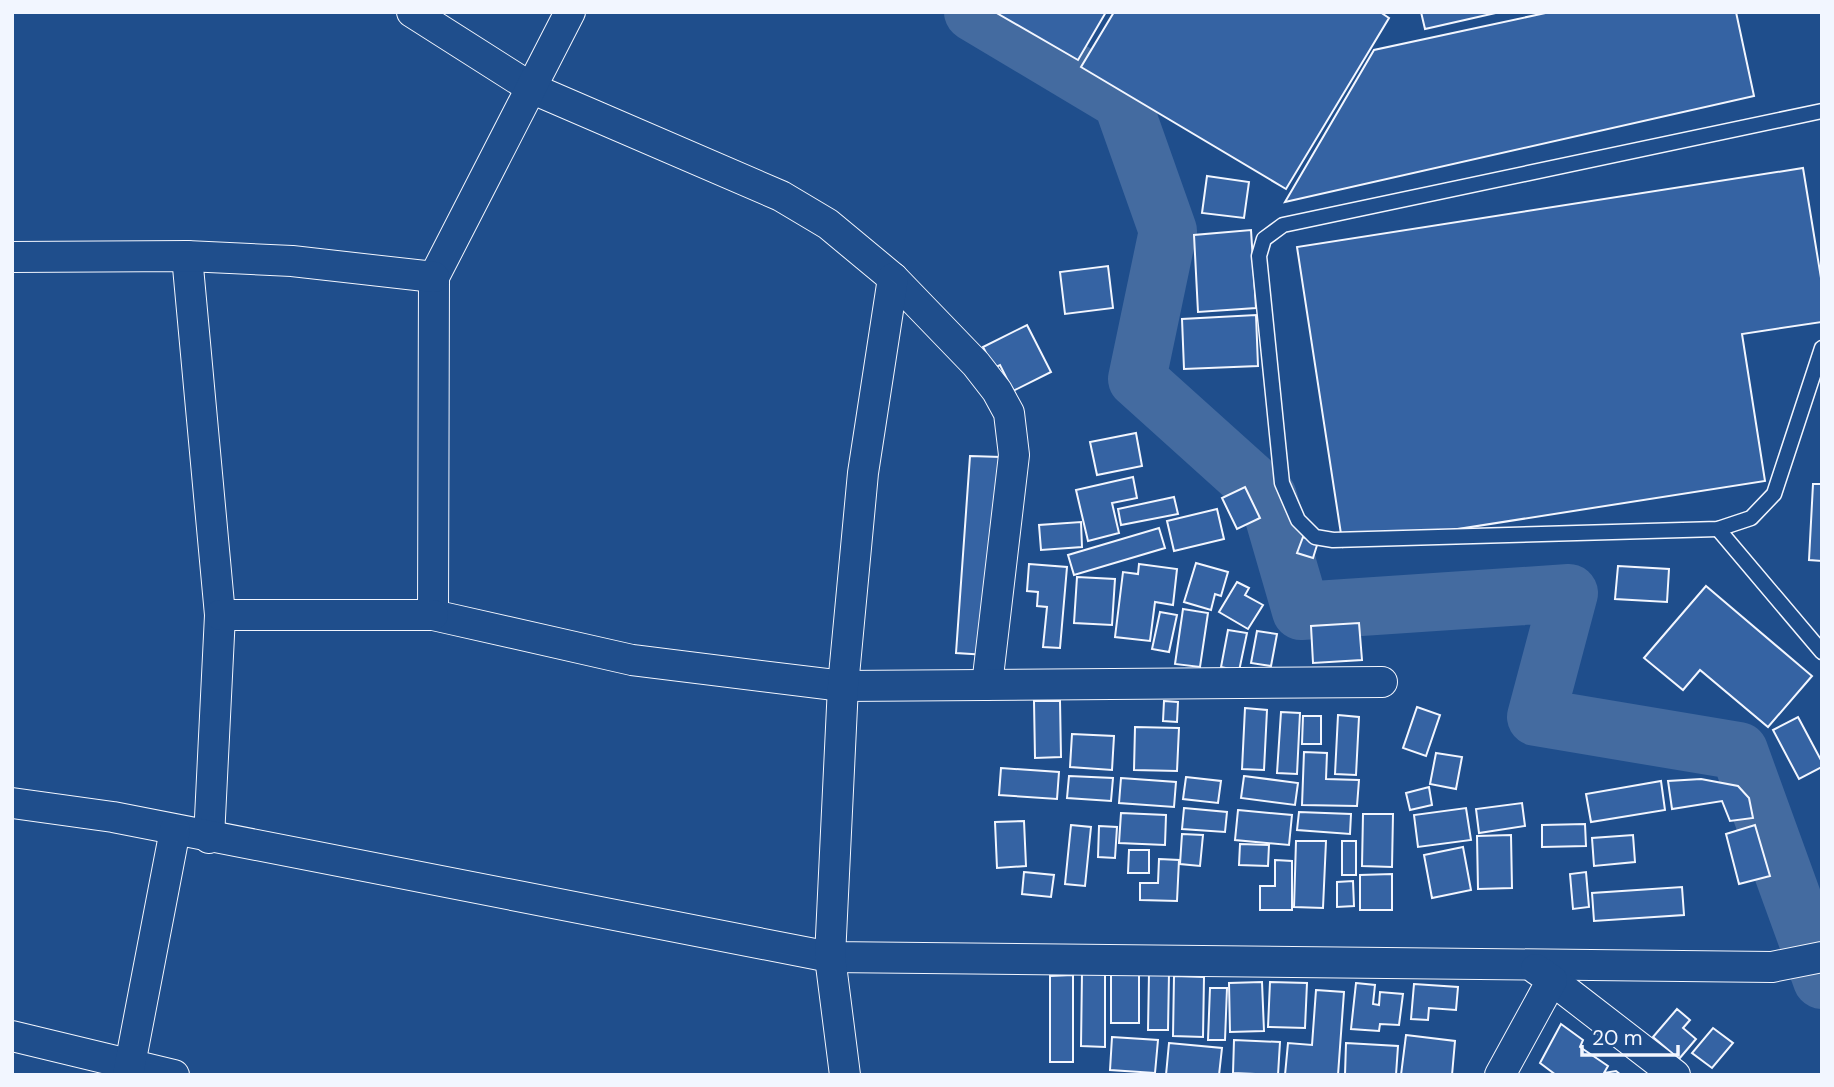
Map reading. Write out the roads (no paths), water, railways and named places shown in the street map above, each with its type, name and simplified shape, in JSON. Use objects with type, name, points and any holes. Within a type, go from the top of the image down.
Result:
[{"type":"street","points":[[412,12],[533,89],[781,196],[828,224],[892,278],[976,364],[997,391],[1009,413],[1014,455],[987,685]]},
{"type":"street","points":[[433,615],[435,277],[570,12]]},
{"type":"street","points":[[12,257],[187,256],[292,261],[435,277]]},
{"type":"street","points":[[187,256],[220,615],[209,838]]},
{"type":"street","points":[[845,1075],[830,957],[843,686],[863,473],[892,278]]},
{"type":"street","points":[[220,615],[433,615],[632,660],[843,686],[1382,682]]},
{"type":"street","points":[[12,803],[113,817],[209,838],[830,957],[1541,972],[1772,967],[1822,957]]},
{"type":"street","points":[[129,1070],[175,830]]},
{"type":"street","points":[[1500,1075],[1541,972]]},
{"type":"street","points":[[1541,972],[1675,1075]]},
{"type":"street","points":[[12,1036],[129,1070],[174,1075]]},
{"type":"lane","points":[[1822,111],[1283,225],[1264,239],[1259,256],[1282,483],[1298,520],[1315,537],[1333,540],[1718,529],[1751,518],[1774,494],[1822,348]]},
{"type":"lane","points":[[1718,529],[1822,652]]},
{"type":"waterway","points":[[973,12],[1122,101],[1168,231],[1137,379],[1268,497],[1301,611],[1569,593],[1536,717],[1739,751],[1822,980]]}]
